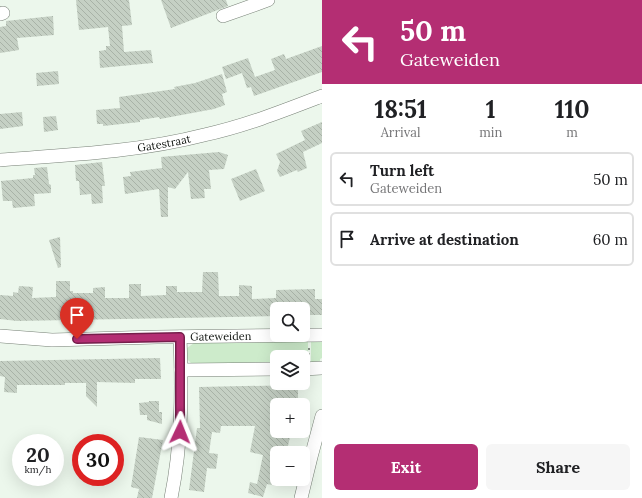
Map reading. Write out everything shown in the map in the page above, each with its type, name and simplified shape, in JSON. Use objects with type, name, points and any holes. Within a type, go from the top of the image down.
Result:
[{"type":"street","points":[[223,16],[268,0]]},
{"type":"street","name":"Gatestraat","points":[[0,160],[75,155],[190,138],[277,114],[322,96]]},
{"type":"street","name":"Gateweiden","points":[[310,335],[322,335]]},
{"type":"street","name":"Gateweiden","points":[[0,336],[52,340],[270,336]]},
{"type":"street","points":[[171,498],[180,444],[180,337]]},
{"type":"street","points":[[181,370],[270,369]]},
{"type":"street","points":[[302,498],[322,416]]},
{"type":"path","points":[[310,342],[312,369]]},
{"type":"green space","points":[[311,340],[322,340],[322,358],[320,359],[320,363],[311,363]]},
{"type":"green space","points":[[308,342],[308,350],[270,350],[270,364],[192,364],[187,359],[187,348],[194,343]]},
{"type":"building","points":[[76,0],[129,0],[132,25],[122,26],[124,52],[151,50],[153,63],[100,68],[99,51],[106,50],[106,46],[110,46],[108,27],[79,30]]},
{"type":"building","points":[[161,0],[226,0],[228,6],[171,28]]},
{"type":"building","points":[[53,16],[54,35],[17,38],[19,50],[0,53],[0,27],[6,26],[6,21]]},
{"type":"building","points":[[322,46],[322,72],[254,96],[251,87],[247,88],[242,73],[226,79],[222,67],[248,58],[255,77],[275,70],[271,59],[284,54],[286,59]]},
{"type":"building","points":[[58,71],[59,84],[37,86],[36,73]]},
{"type":"building","points":[[222,74],[227,92],[222,94],[225,105],[214,109],[160,119],[159,117],[140,120],[140,122],[103,126],[103,124],[97,124],[96,110],[120,108],[119,97],[175,89],[174,87],[195,83]]},
{"type":"building","points":[[22,112],[23,126],[0,129],[0,114]]},
{"type":"building","points":[[56,116],[58,130],[44,132],[43,117]]},
{"type":"building","points":[[322,122],[322,143],[303,152],[307,168],[298,172],[297,170],[280,177],[277,171],[280,162],[276,154],[305,140],[301,131]]},
{"type":"building","points":[[219,152],[228,155],[224,169],[209,170],[211,189],[204,189],[205,198],[191,199],[188,172],[175,189],[168,187],[168,217],[161,217],[159,189],[125,194],[123,177],[131,176],[130,172],[162,168],[161,157]]},
{"type":"building","points":[[102,162],[105,186],[102,186],[103,203],[92,204],[91,194],[80,195],[79,181],[76,181],[75,165]]},
{"type":"building","points":[[47,167],[49,184],[51,185],[51,193],[34,194],[35,206],[13,208],[12,201],[3,201],[1,181],[33,178],[33,175],[35,175],[34,168]]},
{"type":"building","points":[[256,169],[265,191],[240,201],[231,179]]},
{"type":"building","points":[[60,237],[61,267],[58,268],[49,240]]},
{"type":"building","points":[[203,272],[218,272],[219,296],[239,296],[239,285],[252,286],[252,299],[276,298],[276,290],[315,289],[315,299],[322,299],[322,315],[310,315],[310,302],[270,302],[270,316],[17,321],[0,319],[0,295],[13,296],[13,292],[18,293],[19,286],[33,287],[32,298],[56,297],[56,281],[70,281],[70,291],[73,291],[73,293],[93,293],[93,288],[105,287],[105,298],[129,298],[129,284],[141,284],[141,296],[166,295],[166,286],[177,286],[177,292],[202,292]]},
{"type":"building","points":[[160,358],[161,379],[135,379],[135,383],[97,382],[97,407],[86,396],[86,383],[65,383],[65,385],[17,385],[17,393],[4,392],[5,377],[0,376],[0,361]]},
{"type":"building","points":[[270,386],[270,390],[298,390],[298,398],[270,398],[270,438],[290,438],[288,446],[270,446],[270,485],[267,484],[263,497],[248,493],[250,482],[257,484],[263,455],[250,452],[255,426],[221,426],[220,433],[212,432],[209,453],[218,454],[216,469],[207,468],[204,492],[189,490],[197,428],[200,428],[199,387]]},
{"type":"building","points":[[159,401],[159,412],[162,412],[162,424],[147,420],[147,415],[140,415],[139,403]]},
{"type":"building","points":[[139,437],[163,440],[152,498],[137,498],[139,489],[131,487]]},
{"type":"route","points":[[77,339],[157,336],[180,337],[180,432]]}]
